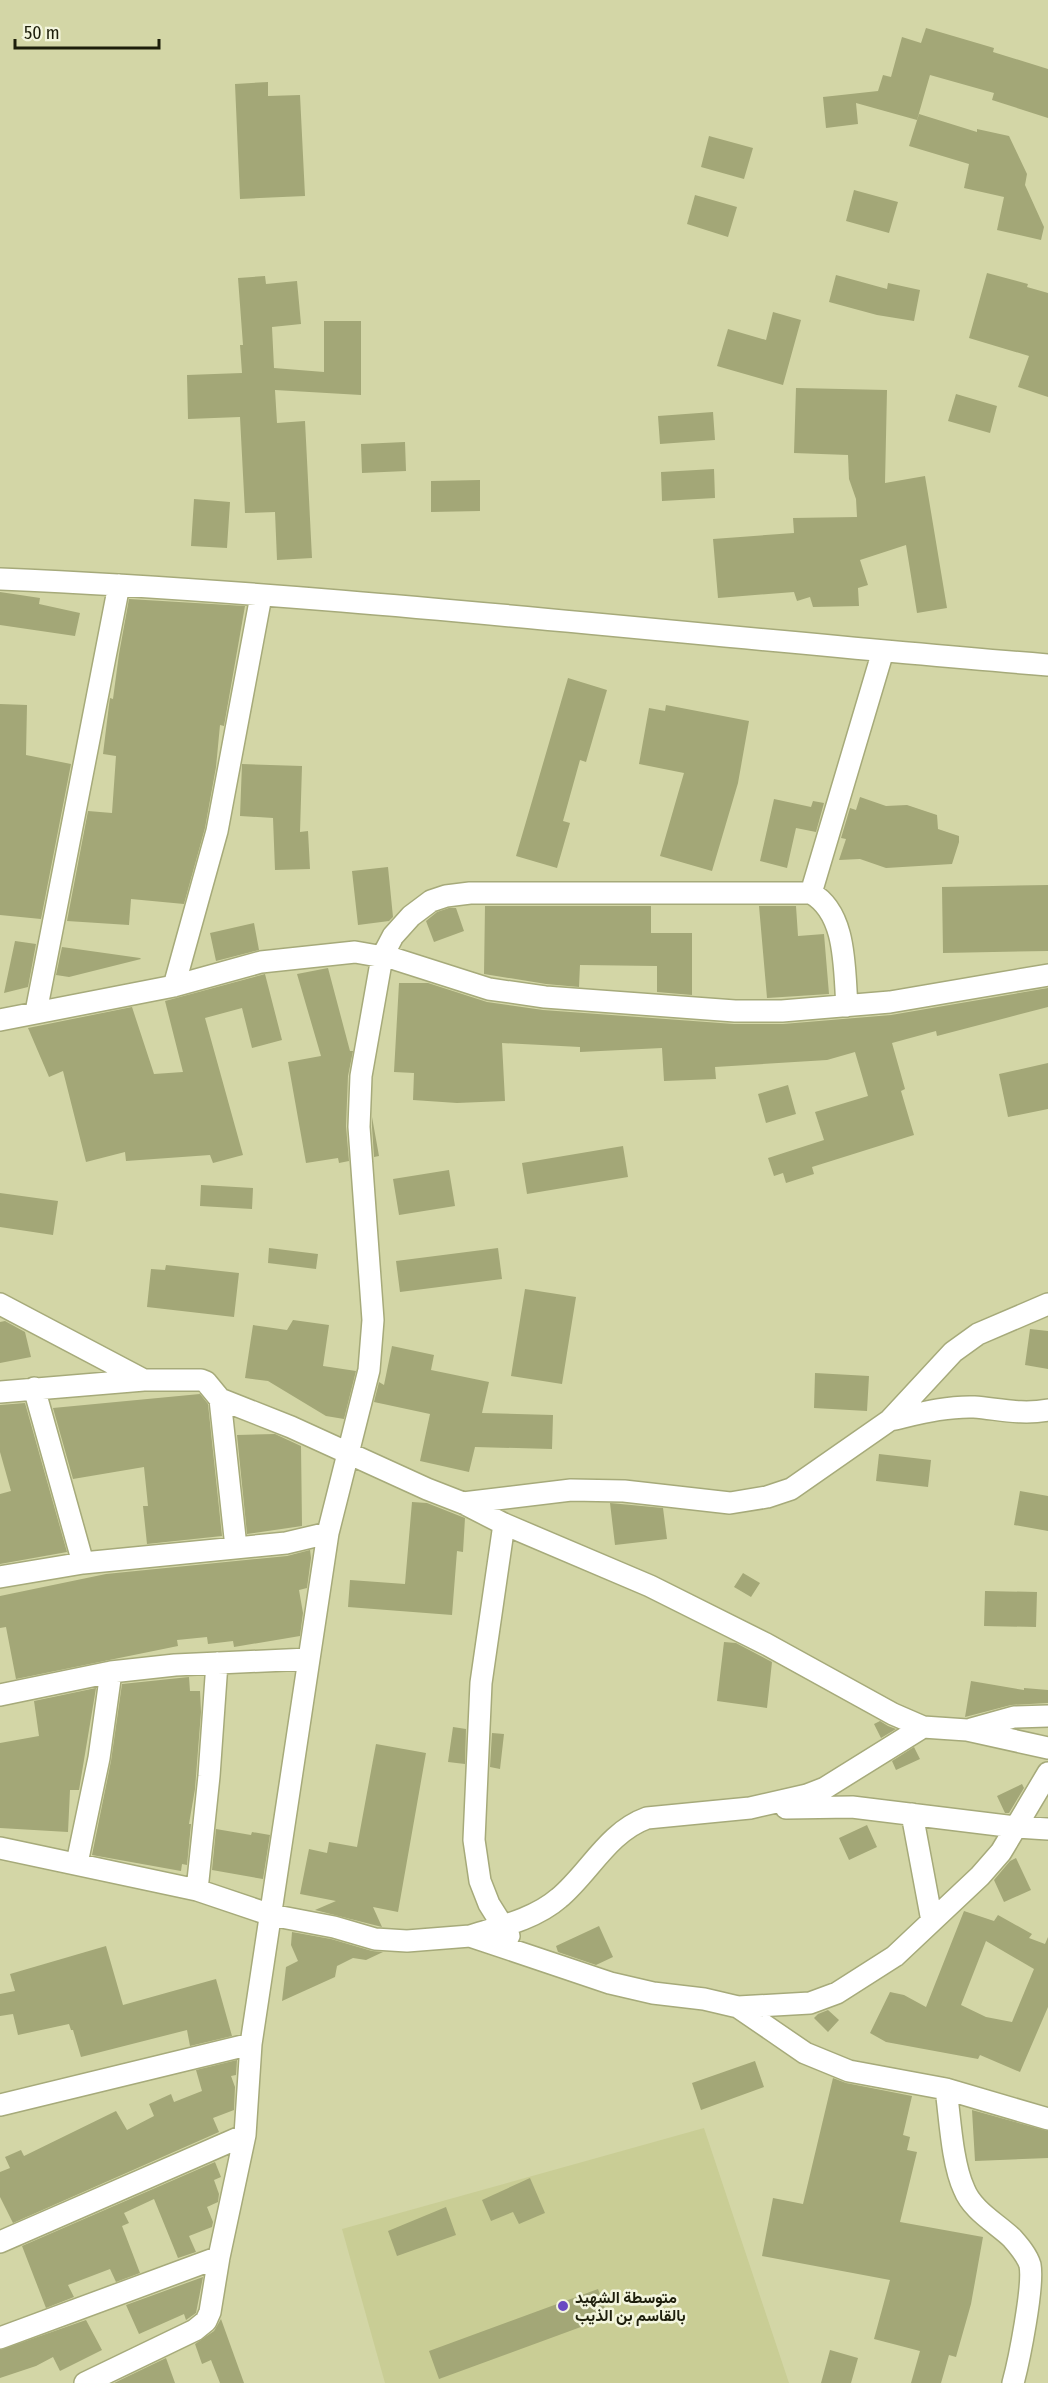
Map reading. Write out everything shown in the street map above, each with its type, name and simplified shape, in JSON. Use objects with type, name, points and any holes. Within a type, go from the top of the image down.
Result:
[{"type":"street","points":[[0,579],[372,603],[1048,666]]},
{"type":"street","points":[[36,1012],[119,585]]},
{"type":"street","points":[[174,986],[221,815],[261,596]]},
{"type":"street","points":[[811,893],[882,651]]},
{"type":"street","points":[[85,2383],[202,2325],[210,2312],[219,2257],[245,2135],[251,2044],[328,1533],[369,1370],[373,1320],[359,1127],[361,1076],[382,957],[393,936],[411,916],[431,901],[446,896],[470,893],[811,893],[821,898],[834,920],[842,950],[847,1006]]},
{"type":"street","points":[[0,1020],[174,986],[261,962],[355,952],[395,959],[489,988],[545,997],[735,1011],[782,1011],[890,1002],[1048,975]]},
{"type":"street","points":[[0,1304],[144,1380]]},
{"type":"street","points":[[462,1503],[571,1490],[624,1491],[730,1503],[767,1497],[791,1489],[890,1420],[953,1352],[978,1334],[1048,1304]]},
{"type":"street","points":[[0,1392],[144,1380],[201,1380],[206,1382],[220,1399],[291,1427],[504,1524],[650,1586],[766,1644],[893,1714],[923,1727],[967,1730],[1048,1748]]},
{"type":"street","points":[[34,1388],[83,1563]]},
{"type":"street","points":[[220,1399],[236,1547]]},
{"type":"street","points":[[890,1420],[942,1409],[974,1407],[1028,1413],[1048,1410]]},
{"type":"street","points":[[504,1524],[481,1683],[474,1840],[480,1881],[489,1904],[502,1926],[523,1953]]},
{"type":"street","points":[[0,1577],[83,1563],[286,1543],[328,1533]]},
{"type":"street","points":[[0,1695],[111,1672],[217,1663],[308,1659]]},
{"type":"street","points":[[197,1890],[209,1776],[217,1663]]},
{"type":"street","points":[[77,1863],[99,1758],[111,1672]]},
{"type":"street","points":[[967,1730],[1014,1717],[1048,1702]]},
{"type":"street","points":[[1014,1717],[1048,1716]]},
{"type":"street","points":[[750,1808],[807,1795],[825,1788],[923,1727]]},
{"type":"street","points":[[470,1936],[610,1983],[653,1993],[704,1999],[738,2007],[810,2003],[837,1994],[895,1956],[980,1876],[1002,1852],[1048,1773]]},
{"type":"street","points":[[0,1848],[197,1890],[271,1915],[334,1927],[375,1939],[407,1941],[470,1936],[540,1911],[559,1898],[617,1836],[632,1823],[647,1818],[750,1808],[852,1808],[1048,1829]]},
{"type":"street","points":[[912,1814],[933,1921]]},
{"type":"street","points":[[738,2007],[805,2053],[849,2071],[946,2089],[1048,2119]]},
{"type":"street","points":[[0,2105],[251,2044]]},
{"type":"street","points":[[946,2089],[958,2171],[964,2190],[972,2203],[1023,2251],[1029,2264],[1030,2281],[1019,2362],[1013,2383]]},
{"type":"street","points":[[0,2242],[245,2135]]},
{"type":"street","points":[[0,2338],[219,2257]]},
{"type":"shaded area","name":"متوسطة الشهيد بالقاسم بن الذيب","points":[[704,2128],[789,2383],[385,2383],[342,2229]]},
{"type":"building","points":[[926,28],[994,48],[993,52],[1048,69],[1048,118],[992,100],[994,93],[930,75],[917,120],[856,103],[858,124],[826,128],[823,97],[878,91],[883,75],[891,77],[902,37],[921,43]]},
{"type":"building","points":[[268,82],[268,96],[300,95],[305,196],[240,199],[235,84]]},
{"type":"building","points":[[919,114],[977,132],[977,129],[1009,136],[1027,174],[1025,185],[1044,227],[1041,240],[997,230],[1004,197],[964,188],[969,164],[909,146]]},
{"type":"building","points":[[709,136],[753,148],[744,179],[701,167]]},
{"type":"building","points":[[854,190],[898,202],[889,233],[846,221]]},
{"type":"building","points":[[695,195],[737,207],[728,237],[687,224]]},
{"type":"building","points":[[987,273],[1028,284],[1027,287],[1048,293],[1048,397],[1018,387],[1029,356],[969,338]]},
{"type":"building","points":[[836,275],[887,289],[888,283],[920,290],[914,321],[877,315],[829,302]]},
{"type":"building","points":[[265,276],[266,284],[297,281],[301,324],[272,327],[274,368],[324,372],[324,321],[361,321],[361,395],[275,390],[277,423],[305,421],[312,558],[277,560],[275,512],[245,513],[240,417],[188,419],[187,375],[242,373],[240,345],[243,345],[238,278]]},
{"type":"building","points":[[773,312],[801,320],[783,385],[717,366],[728,329],[766,340]]},
{"type":"building","points":[[796,388],[887,390],[885,483],[925,476],[947,608],[917,613],[906,545],[860,560],[868,585],[858,588],[859,606],[813,607],[810,597],[797,601],[794,592],[718,598],[713,539],[794,533],[793,518],[857,517],[856,499],[849,479],[848,455],[794,453]]},
{"type":"building","points":[[956,394],[997,406],[990,433],[948,421]]},
{"type":"building","points":[[713,412],[715,440],[660,444],[658,416]]},
{"type":"building","points":[[405,442],[406,471],[362,473],[361,444]]},
{"type":"building","points":[[714,469],[715,498],[662,501],[661,472]]},
{"type":"building","points":[[480,480],[480,511],[431,512],[431,481]]},
{"type":"building","points":[[194,499],[230,502],[227,548],[191,546]]},
{"type":"building","points":[[0,592],[40,598],[39,604],[80,613],[75,636],[0,625]]},
{"type":"building","points":[[129,599],[245,606],[224,726],[220,725],[216,767],[205,828],[184,904],[131,899],[129,925],[67,921],[88,811],[112,813],[116,756],[103,754],[110,698],[113,699]]},
{"type":"building","points":[[568,678],[607,690],[586,762],[580,760],[563,821],[570,823],[557,868],[516,856]]},
{"type":"building","points":[[0,704],[27,705],[26,755],[71,764],[41,919],[0,915]]},
{"type":"building","points":[[666,705],[749,721],[738,783],[712,871],[660,856],[684,773],[639,764],[649,708],[665,711]]},
{"type":"building","points":[[242,764],[302,766],[300,832],[308,831],[310,869],[275,870],[273,818],[240,816]]},
{"type":"building","points":[[860,797],[886,806],[907,805],[937,815],[938,829],[959,836],[952,864],[886,868],[860,859],[839,860],[846,839],[841,838],[850,808],[856,810]]},
{"type":"building","points":[[774,799],[811,807],[813,801],[824,803],[816,832],[796,828],[787,868],[760,861]]},
{"type":"building","points":[[388,867],[393,917],[389,921],[358,925],[352,871]]},
{"type":"building","points":[[1048,885],[1048,951],[943,953],[942,887]]},
{"type":"building","points":[[485,906],[651,906],[651,933],[692,933],[692,995],[657,992],[657,966],[580,965],[579,987],[484,974]]},
{"type":"building","points":[[759,906],[796,906],[798,936],[824,934],[829,994],[767,998]]},
{"type":"building","points":[[456,908],[464,931],[434,942],[426,921],[437,912]]},
{"type":"building","points":[[254,923],[259,950],[216,961],[210,933]]},
{"type":"building","points":[[15,941],[36,944],[28,987],[4,993]]},
{"type":"building","points":[[62,947],[141,959],[69,977],[56,975]]},
{"type":"building","points":[[328,968],[350,1051],[353,1051],[348,1076],[346,1126],[349,1161],[339,1163],[338,1158],[306,1163],[288,1062],[321,1056],[297,974]]},
{"type":"building","points":[[265,974],[282,1040],[252,1048],[242,1008],[205,1018],[243,1155],[213,1163],[210,1155],[126,1161],[125,1152],[86,1162],[63,1071],[49,1077],[28,1028],[132,1007],[154,1074],[183,1072],[165,1001]]},
{"type":"building","points":[[399,983],[428,983],[487,1002],[543,1010],[734,1024],[783,1024],[891,1015],[1048,988],[1048,1007],[937,1036],[936,1031],[892,1043],[905,1089],[901,1091],[914,1135],[812,1167],[814,1174],[786,1183],[783,1173],[774,1176],[768,1158],[824,1140],[815,1112],[868,1096],[855,1052],[827,1060],[715,1067],[716,1079],[664,1081],[662,1048],[580,1052],[580,1047],[502,1043],[505,1101],[457,1103],[413,1100],[414,1073],[394,1072]]},
{"type":"building","points":[[1048,1063],[1048,1109],[1008,1117],[999,1074]]},
{"type":"building","points":[[788,1085],[796,1114],[766,1123],[758,1094]]},
{"type":"building","points":[[372,1117],[379,1156],[374,1157],[372,1127]]},
{"type":"building","points":[[623,1146],[628,1177],[527,1194],[522,1163]]},
{"type":"building","points":[[449,1170],[455,1206],[399,1215],[393,1179]]},
{"type":"building","points":[[201,1185],[253,1188],[252,1209],[200,1206]]},
{"type":"building","points":[[0,1193],[58,1201],[53,1235],[0,1227]]},
{"type":"building","points":[[269,1248],[318,1254],[316,1269],[268,1263]]},
{"type":"building","points":[[498,1248],[502,1279],[400,1292],[396,1261]]},
{"type":"building","points":[[166,1265],[239,1273],[234,1317],[147,1307],[151,1269],[165,1270]]},
{"type":"building","points":[[525,1289],[576,1297],[562,1384],[511,1376]]},
{"type":"building","points":[[293,1320],[329,1325],[323,1366],[356,1371],[344,1419],[326,1416],[268,1381],[245,1378],[253,1325],[287,1330]]},
{"type":"building","points":[[5,1321],[25,1332],[31,1357],[0,1363],[0,1322]]},
{"type":"building","points":[[1030,1329],[1048,1331],[1048,1369],[1025,1365]]},
{"type":"building","points":[[392,1346],[434,1355],[431,1370],[489,1382],[482,1413],[553,1415],[552,1449],[475,1447],[469,1472],[420,1461],[430,1414],[374,1402],[379,1382],[384,1385]]},
{"type":"building","points":[[815,1373],[869,1376],[867,1411],[814,1408]]},
{"type":"building","points":[[200,1394],[208,1404],[222,1536],[147,1544],[143,1506],[148,1506],[144,1467],[73,1479],[53,1408]]},
{"type":"building","points":[[25,1403],[67,1552],[0,1564],[0,1494],[11,1491],[0,1452],[0,1405]]},
{"type":"building","points":[[275,1434],[301,1446],[302,1526],[247,1534],[237,1435]]},
{"type":"building","points":[[879,1454],[931,1460],[928,1487],[876,1481]]},
{"type":"building","points":[[1020,1491],[1048,1496],[1048,1531],[1014,1525]]},
{"type":"building","points":[[412,1502],[427,1503],[465,1518],[463,1552],[457,1551],[452,1615],[348,1607],[350,1580],[405,1584]]},
{"type":"building","points":[[610,1503],[663,1508],[667,1539],[615,1545]]},
{"type":"building","points":[[310,1550],[307,1588],[299,1590],[303,1613],[300,1636],[234,1647],[233,1641],[208,1644],[207,1637],[177,1640],[178,1646],[16,1679],[6,1627],[0,1628],[0,1596],[106,1574],[287,1556]]},
{"type":"building","points":[[743,1573],[760,1583],[751,1597],[734,1587]]},
{"type":"building","points":[[985,1591],[1037,1592],[1036,1627],[984,1626]]},
{"type":"building","points":[[724,1642],[736,1643],[772,1662],[767,1708],[717,1701]]},
{"type":"building","points":[[189,1677],[190,1691],[200,1691],[201,1712],[187,1865],[182,1864],[181,1871],[92,1855],[111,1761],[122,1684]]},
{"type":"building","points":[[971,1681],[1024,1690],[1024,1688],[1048,1690],[1048,1703],[1011,1705],[965,1717]]},
{"type":"building","points":[[96,1688],[79,1790],[70,1790],[68,1832],[0,1828],[0,1743],[39,1736],[34,1701]]},
{"type":"building","points":[[880,1721],[896,1729],[881,1738],[874,1724]]},
{"type":"building","points":[[453,1727],[466,1729],[465,1764],[448,1762]]},
{"type":"building","points":[[492,1733],[504,1734],[500,1769],[490,1767]]},
{"type":"building","points":[[376,1744],[426,1753],[398,1912],[373,1907],[382,1927],[315,1910],[336,1901],[300,1894],[309,1849],[327,1853],[329,1842],[357,1847]]},
{"type":"building","points":[[914,1747],[920,1759],[896,1770],[892,1761]]},
{"type":"building","points":[[1022,1784],[1024,1788],[1009,1813],[1005,1813],[997,1796]]},
{"type":"building","points":[[867,1825],[877,1847],[849,1860],[839,1838]]},
{"type":"building","points":[[216,1829],[251,1835],[252,1832],[270,1835],[263,1879],[212,1870]]},
{"type":"building","points":[[1016,1858],[1031,1890],[1004,1902],[994,1880],[1010,1861]]},
{"type":"building","points":[[964,1911],[994,1921],[998,1915],[1032,1934],[1029,1938],[1045,1944],[1048,1937],[1048,2007],[1020,2072],[980,2055],[978,2059],[886,2042],[870,2033],[890,1992],[904,1995],[926,2007]],"holes":[[[986,1941],[1034,1969],[1012,2022],[986,2017],[961,2005]]]},
{"type":"building","points":[[599,1926],[613,1957],[596,1965],[558,1952],[556,1946]]},
{"type":"building","points":[[292,1932],[383,1952],[366,1960],[353,1958],[337,1966],[335,1977],[282,2001],[286,1967],[298,1961],[291,1945]]},
{"type":"building","points":[[106,1946],[123,2005],[216,1979],[232,2036],[190,2046],[187,2030],[81,2057],[69,2024],[18,2035],[13,2014],[0,2016],[0,1994],[15,1991],[10,1974]]},
{"type":"building","points":[[828,2010],[839,2020],[828,2032],[814,2018]]},
{"type":"building","points":[[237,2060],[236,2075],[231,2076],[235,2087],[234,2110],[213,2118],[219,2132],[13,2223],[0,2197],[0,2172],[10,2168],[5,2157],[21,2150],[24,2156],[116,2111],[127,2130],[154,2116],[149,2104],[171,2094],[174,2102],[202,2091],[196,2070]]},
{"type":"building","points":[[755,2061],[764,2087],[701,2110],[692,2083]]},
{"type":"building","points":[[833,2078],[846,2083],[912,2096],[903,2135],[910,2137],[907,2150],[917,2152],[900,2222],[983,2237],[971,2304],[956,2357],[949,2355],[941,2383],[911,2383],[920,2351],[874,2339],[890,2280],[762,2256],[773,2198],[803,2204]]},
{"type":"building","points":[[972,2110],[1048,2131],[1048,2158],[975,2161]]},
{"type":"building","points":[[215,2162],[221,2177],[214,2180],[219,2194],[218,2202],[207,2207],[213,2222],[212,2227],[189,2236],[196,2252],[178,2258],[154,2199],[124,2213],[129,2223],[122,2226],[140,2273],[116,2282],[110,2269],[68,2285],[74,2297],[46,2308],[22,2246]]},
{"type":"building","points":[[530,2178],[545,2213],[519,2224],[513,2212],[491,2221],[482,2200]]},
{"type":"building","points":[[446,2207],[456,2235],[397,2256],[388,2231]]},
{"type":"building","points":[[203,2277],[196,2313],[186,2320],[184,2314],[139,2334],[126,2305]]},
{"type":"building","points":[[598,2289],[608,2317],[439,2379],[429,2351]]},
{"type":"building","points":[[221,2319],[244,2383],[220,2383],[211,2360],[202,2364],[195,2344],[214,2331]]},
{"type":"building","points":[[86,2320],[102,2350],[60,2371],[53,2357],[36,2366],[0,2378],[0,2350]]},
{"type":"building","points":[[830,2350],[858,2358],[851,2383],[821,2383]]},
{"type":"building","points":[[166,2358],[175,2383],[114,2383]]},
{"type":"place","name":"متوسطة الشهيد بالقاسم بن الذيب","points":[[563,2306]]}]
